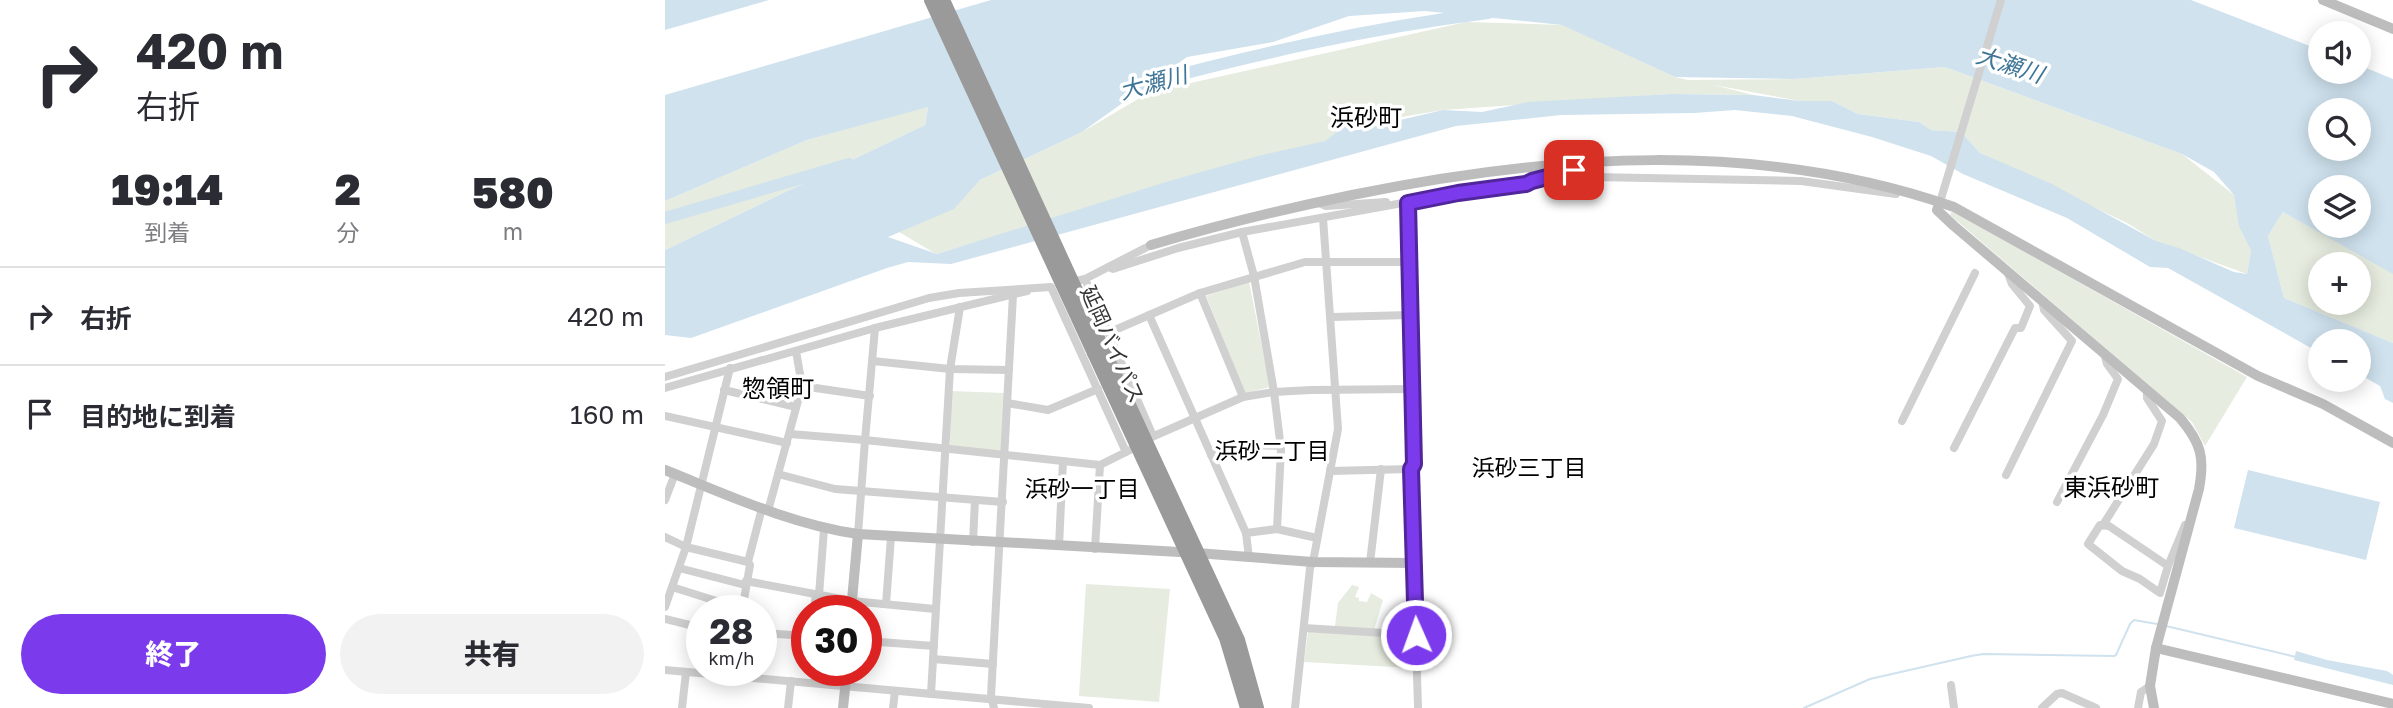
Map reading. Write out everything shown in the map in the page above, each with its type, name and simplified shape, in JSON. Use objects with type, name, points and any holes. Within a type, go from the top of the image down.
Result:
[{"type":"highway","name":"延岡バイパス","points":[[931,0],[1098,351]]},
{"type":"highway","name":"延岡バイパス","points":[[943,0],[1140,444],[1192,554],[1238,640],[1257,708]]},
{"type":"highway","name":"延岡バイパス","points":[[1192,554],[1226,638],[1247,708]]},
{"type":"street","points":[[2001,0],[1937,210],[2180,418],[2192,432],[2201,451],[2202,474],[2160,635],[2150,686],[2154,708]]},
{"type":"street","points":[[2323,0],[2393,29]]},
{"type":"street","points":[[665,388],[876,328],[1085,279],[1151,245],[1318,202],[1492,170],[1600,160],[1694,160],[1763,164],[1820,172],[1941,198],[2258,376],[2323,404],[2393,443]]},
{"type":"street","points":[[1526,184],[1595,165],[1600,160]]},
{"type":"street","points":[[1108,267],[1113,269],[1178,248],[1242,232],[1458,193],[1593,177],[1801,181],[1904,195],[1912,192]]},
{"type":"street","points":[[1318,202],[1326,206],[1402,201],[1408,203]]},
{"type":"street","points":[[1408,203],[1414,464],[1411,469],[1418,708]]},
{"type":"street","points":[[1295,708],[1310,568],[1338,429],[1323,218]]},
{"type":"street","points":[[1242,232],[1254,276],[1281,446],[1277,529]]},
{"type":"street","points":[[1108,333],[1200,293],[1305,262],[1409,262]]},
{"type":"street","points":[[1954,448],[2015,328],[2021,328],[2030,306],[2012,284],[2007,271]]},
{"type":"street","points":[[1902,421],[1975,273]]},
{"type":"street","points":[[1085,279],[1108,333],[1140,444]]},
{"type":"street","points":[[665,377],[929,298],[1051,286]]},
{"type":"street","points":[[1051,286],[1098,389],[1140,444]]},
{"type":"street","points":[[1200,293],[1243,397]]},
{"type":"street","points":[[993,704],[1013,295]]},
{"type":"street","points":[[2006,475],[2072,341],[2045,310],[2042,300]]},
{"type":"street","points":[[931,694],[950,369],[960,307]]},
{"type":"street","points":[[1149,314],[1246,533],[1249,558]]},
{"type":"street","points":[[1331,317],[1411,316]]},
{"type":"street","points":[[853,595],[876,328]]},
{"type":"street","points":[[744,595],[750,565],[748,562],[778,474],[802,386],[796,351]]},
{"type":"street","points":[[2057,502],[2103,415],[2118,379],[2107,364],[2104,354]]},
{"type":"street","points":[[873,361],[950,369],[1009,370]]},
{"type":"street","points":[[665,607],[686,547],[730,368]]},
{"type":"street","points":[[802,386],[870,396]]},
{"type":"street","points":[[1007,403],[1048,410],[1098,389]]},
{"type":"street","points":[[665,416],[788,438],[865,440],[946,447],[1100,465],[1243,397],[1274,392],[1413,389]]},
{"type":"street","points":[[725,390],[796,407]]},
{"type":"street","points":[[2147,390],[2147,398],[2162,421],[2154,444],[2088,544],[2122,571],[2160,593],[2168,566],[2196,500]]},
{"type":"street","points":[[1211,455],[1232,444],[1281,446]]},
{"type":"street","points":[[1059,546],[1063,461]]},
{"type":"street","points":[[1095,549],[1100,465]]},
{"type":"street","points":[[1330,471],[1411,469]]},
{"type":"street","points":[[1370,563],[1381,470]]},
{"type":"street","points":[[665,500],[670,472],[765,510],[824,529],[858,534],[1313,562],[1414,563]]},
{"type":"street","points":[[778,474],[835,489],[1003,502]]},
{"type":"street","points":[[973,542],[975,500]]},
{"type":"street","points":[[2103,525],[2109,526],[2168,566]]},
{"type":"street","points":[[817,594],[824,529]]},
{"type":"street","points":[[1246,533],[1277,529],[1317,538]]},
{"type":"street","points":[[665,537],[686,547],[748,562]]},
{"type":"street","points":[[886,604],[891,537]]},
{"type":"street","points":[[678,568],[820,595]]},
{"type":"street","points":[[672,587],[696,595]]},
{"type":"street","points":[[882,604],[935,609]]},
{"type":"street","points":[[665,619],[686,624]]},
{"type":"street","points":[[1304,628],[1416,635]]},
{"type":"street","points":[[882,642],[934,646]]},
{"type":"street","points":[[2157,648],[2393,704]]},
{"type":"street","points":[[933,659],[993,664]]},
{"type":"street","points":[[665,670],[686,672],[682,708]]},
{"type":"street","points":[[777,679],[791,681],[788,708]]},
{"type":"street","points":[[1951,685],[1954,708]]},
{"type":"street","points":[[843,708],[846,686],[931,694],[993,704],[1089,708]]},
{"type":"street","points":[[2138,708],[2141,692],[2150,686]]},
{"type":"street","points":[[893,708],[894,691]]},
{"type":"street","points":[[2042,708],[2057,694],[2096,708]]},
{"type":"shaded area","points":[[1466,22],[1563,25],[1675,77],[1688,80],[1795,79],[1945,67],[2182,154],[2234,195],[2243,234],[2251,251],[2247,274],[2156,241],[2127,223],[1980,153],[1961,132],[1931,130],[1919,122],[1858,114],[1832,101],[1800,101],[1714,85],[1753,95],[1671,94],[1443,110],[1343,127],[1325,141],[936,254],[899,232],[953,209],[980,180],[1082,132],[1150,92]]},
{"type":"shaded area","points":[[928,106],[925,125],[665,250],[665,201],[807,140]]},
{"type":"shaded area","points":[[1952,211],[2247,377],[2205,446],[2192,422],[1950,215]]},
{"type":"shaded area","points":[[2283,212],[2308,226],[2308,238],[2330,238],[2355,252],[2308,252],[2308,308],[2284,298],[2268,236]]},
{"type":"shaded area","points":[[2371,261],[2393,273],[2393,343],[2371,334],[2371,329],[2359,329],[2325,315],[2371,315]]},
{"type":"shaded area","points":[[1249,282],[1270,387],[1245,393],[1206,296]]},
{"type":"shaded area","points":[[951,391],[1004,393],[1003,449],[1000,451],[950,446]]},
{"type":"shaded area","points":[[1086,584],[1170,589],[1159,702],[1079,696]]},
{"type":"shaded area","points":[[1352,585],[1359,587],[1355,597],[1359,598],[1359,601],[1367,602],[1371,593],[1383,600],[1374,630],[1335,626],[1338,603]]},
{"type":"shaded area","points":[[1308,632],[1412,638],[1413,668],[1304,662]]},
{"type":"water","points":[[665,0],[769,0],[665,30]]},
{"type":"water","points":[[991,0],[2191,0],[2308,45],[2308,84],[2371,84],[2371,70],[2393,79],[2393,274],[2371,262],[2371,252],[2354,252],[2329,238],[2371,238],[2371,175],[2308,175],[2308,226],[2283,212],[2268,236],[2284,298],[2308,308],[2308,315],[2325,315],[2359,329],[2308,329],[2308,346],[2168,268],[2150,267],[2067,218],[1963,174],[1931,156],[1792,116],[1735,110],[1561,115],[1456,126],[951,264],[908,262],[691,338],[665,335],[665,250],[925,125],[928,107],[807,140],[665,201],[665,95]],"holes":[[[1425,11],[1562,25],[1675,77],[1795,79],[1945,67],[2182,154],[2214,172],[2234,195],[2239,226],[2251,251],[2247,274],[2234,272],[2156,241],[2052,184],[1980,153],[1961,132],[1931,130],[1919,122],[1858,114],[1832,101],[1800,101],[1753,95],[1671,94],[1528,102],[1482,112],[1443,110],[1370,127],[1343,127],[1325,141],[1258,156],[1166,182],[937,254],[888,237],[954,209],[980,180],[1082,132],[1187,57],[1273,42],[1349,16]]]},
{"type":"water","points":[[2371,334],[2393,343],[2393,403],[2385,399],[2380,386],[2371,381]]},
{"type":"water","points":[[2248,470],[2380,502],[2366,560],[2234,528]]},
{"type":"water","points":[[2296,651],[2327,660],[2387,671],[2393,675],[2393,685],[2294,660]]},
{"type":"waterway","name":"大瀬川","points":[[1136,86],[1311,43],[1488,13]]},
{"type":"waterway","name":"大瀬川","points":[[665,218],[849,164]]},
{"type":"waterway","points":[[1804,708],[1870,679],[1971,656],[2114,656],[2134,620],[2157,624]]},
{"type":"waterway","points":[[2166,626],[2296,657]]},
{"type":"district","name":"浜砂町","points":[[1366,116]]},
{"type":"district","name":"惣領町","points":[[778,387]]},
{"type":"district","name":"浜砂二丁目","points":[[1272,450]]},
{"type":"district","name":"浜砂三丁目","points":[[1529,467]]},
{"type":"district","name":"東浜砂町","points":[[2111,486]]},
{"type":"district","name":"浜砂一丁目","points":[[1082,488]]},
{"type":"route","points":[[1416,635],[1408,203],[1526,184],[1574,170]]}]
